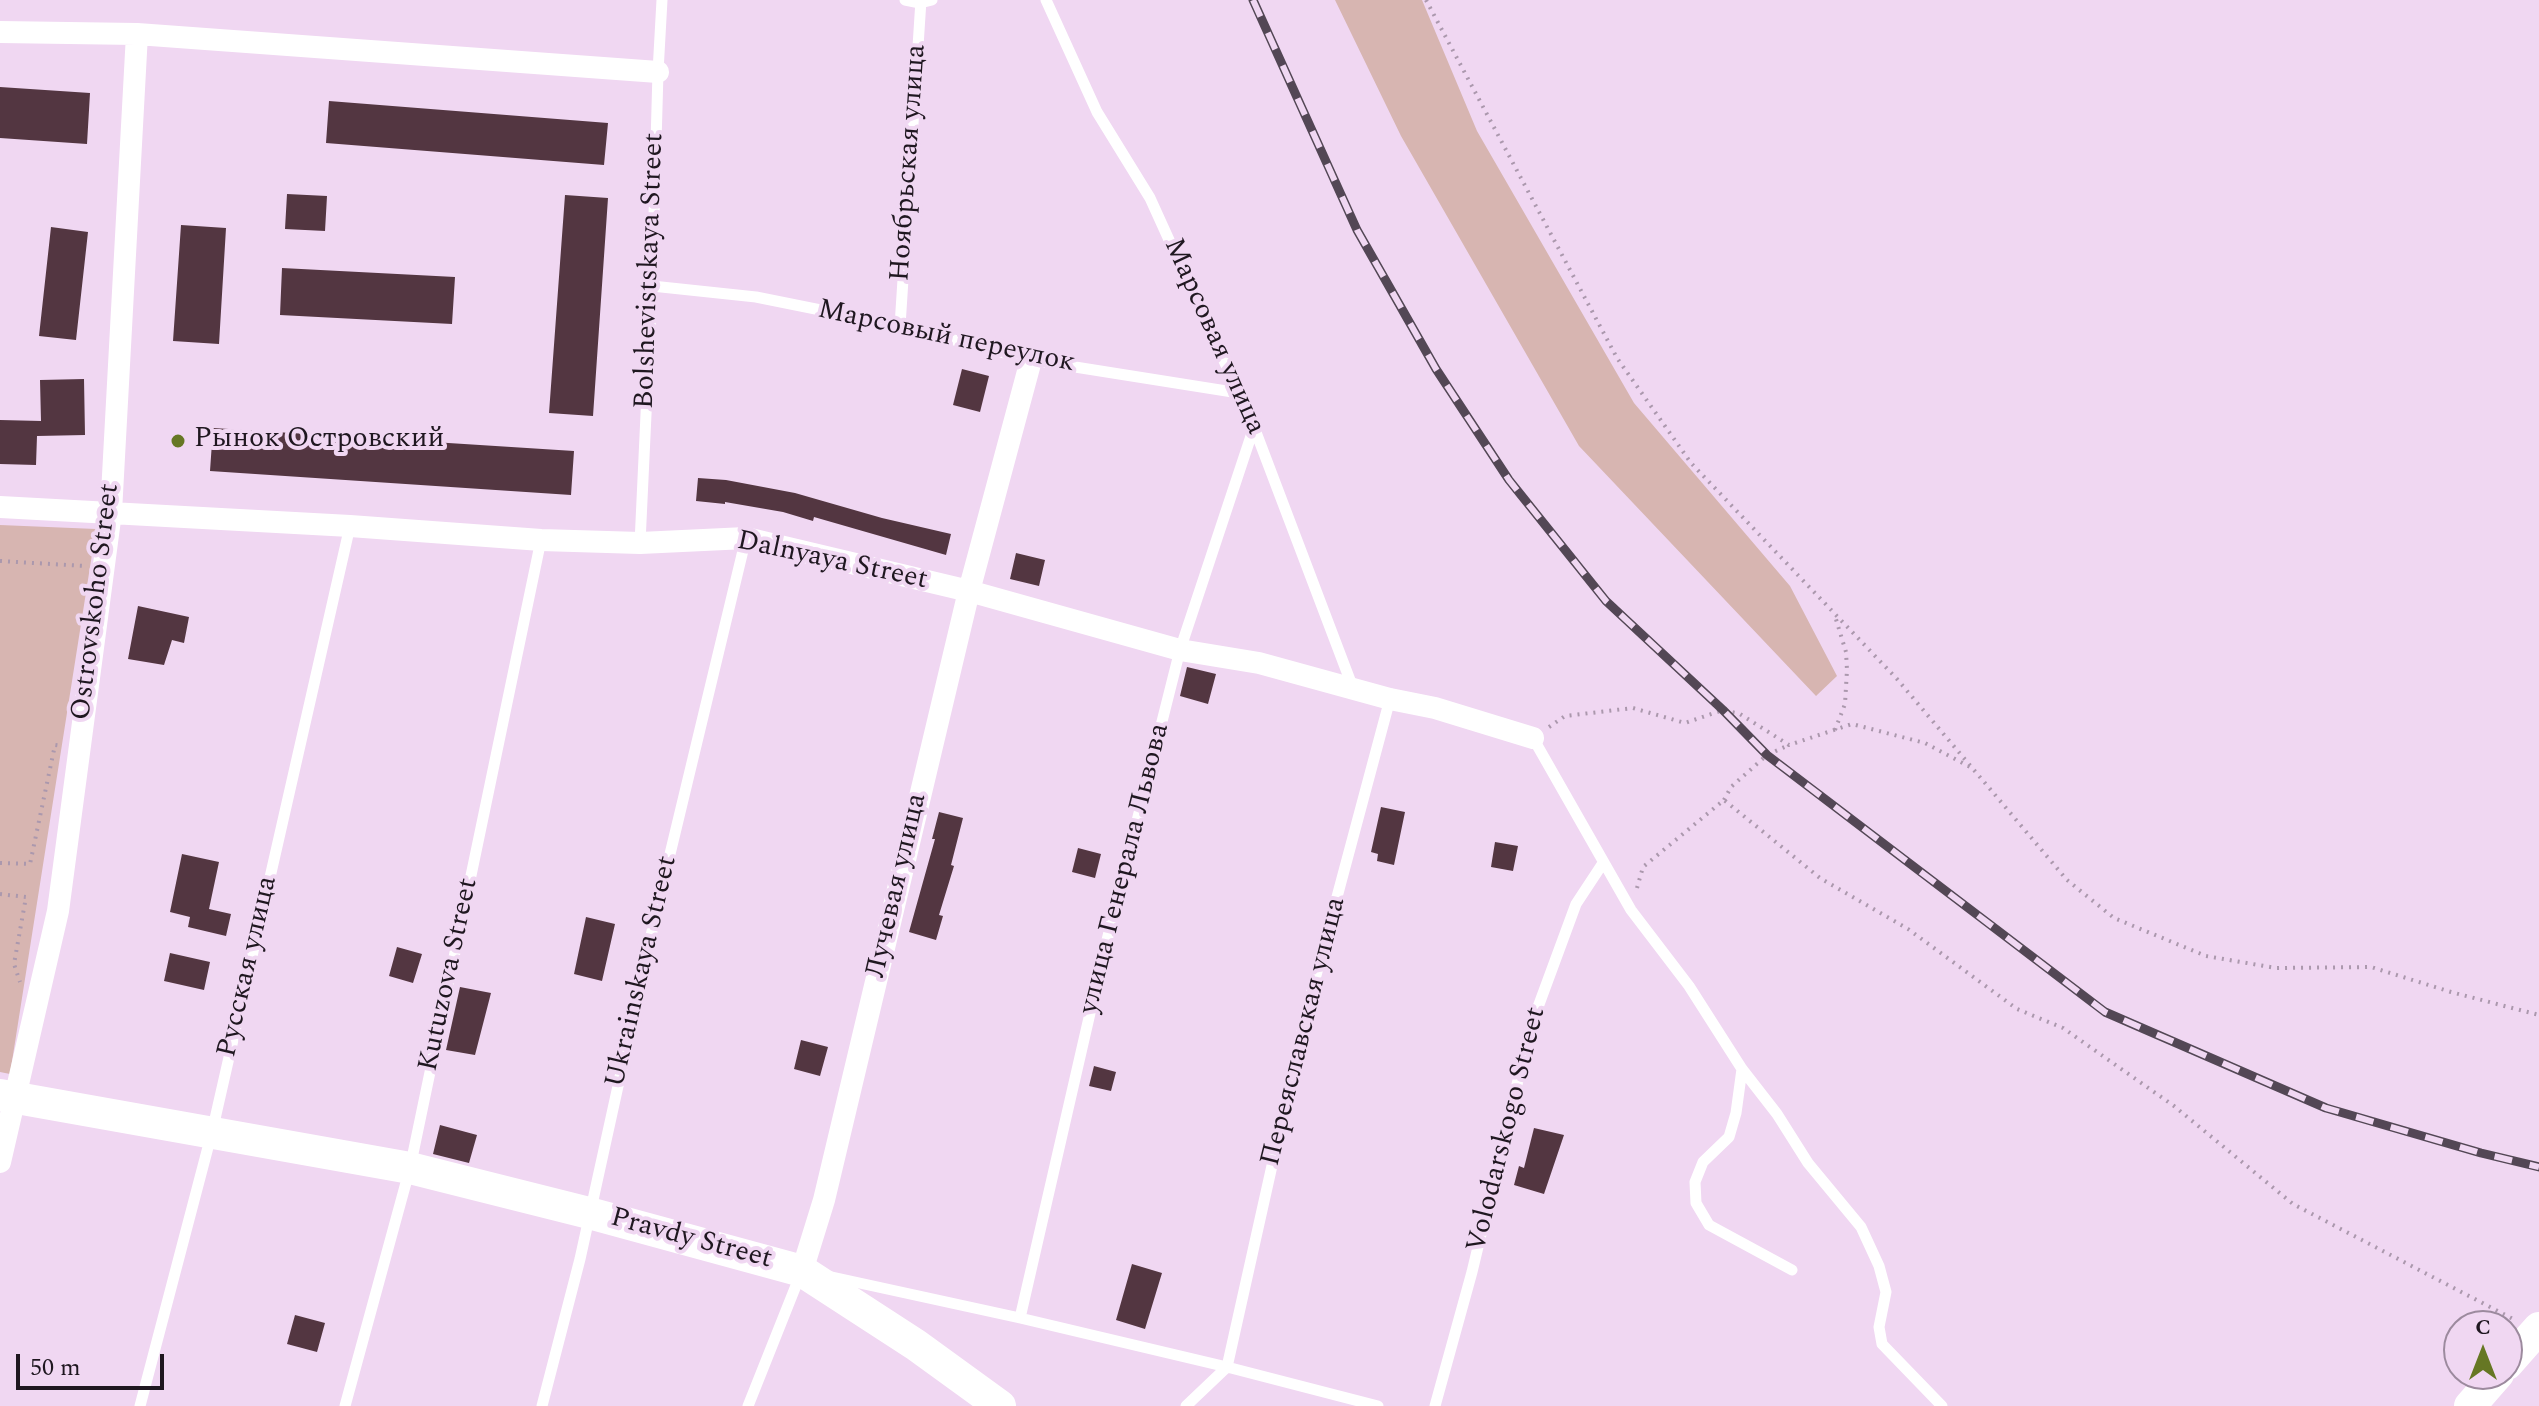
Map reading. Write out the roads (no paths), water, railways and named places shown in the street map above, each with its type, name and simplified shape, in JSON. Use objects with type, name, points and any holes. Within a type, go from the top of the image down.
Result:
[{"type":"main road","name":"Pravdy Street","points":[[8,1097],[410,1168],[802,1271]]},
{"type":"main road","points":[[802,1271],[916,1345],[1000,1406]]},
{"type":"main road","points":[[2523,1346],[2538,1329]]},
{"type":"main road","points":[[2470,1406],[2484,1390]]},
{"type":"street","points":[[0,32],[137,34],[658,72]]},
{"type":"street","name":"Ostrovskoho Street","points":[[0,1162],[8,1097],[33,1022],[58,911],[111,512],[137,34]]},
{"type":"street","name":"Лучевая улица","points":[[802,1271],[828,1185],[969,591],[1031,360]]},
{"type":"street","name":"Dalnyaya Street","points":[[0,507],[541,540],[640,543],[746,538],[969,591],[1180,650],[1259,663],[1390,699],[1435,708],[1533,738]]},
{"type":"lane","name":"Bolshevistskaya Street","points":[[640,543],[662,0]]},
{"type":"lane","points":[[905,0],[924,1]]},
{"type":"lane","name":"Марсовая улица","points":[[1046,0],[1097,112],[1150,198],[1239,393],[1353,688]]},
{"type":"lane","name":"Ноябрьская улица","points":[[900,326],[924,1]]},
{"type":"lane","name":"Марсовый переулок","points":[[652,286],[756,297],[900,326],[1031,360],[1239,393]]},
{"type":"lane","name":"улица Генерала Львова","points":[[1020,1318],[1105,948],[1180,650],[1254,427]]},
{"type":"lane","name":"Русская улица","points":[[140,1406],[212,1132],[350,526]]},
{"type":"lane","name":"Ukrainskaya Street","points":[[542,1406],[746,538]]},
{"type":"lane","name":"Kutuzova Street","points":[[345,1406],[410,1168],[541,540]]},
{"type":"lane","name":"Переяславская улица","points":[[1227,1367],[1307,1009],[1390,699]]},
{"type":"lane","points":[[1533,738],[1631,910],[1689,986],[1808,1163],[1861,1227],[1879,1266],[1886,1292],[1879,1327],[1882,1344],[1942,1406]]},
{"type":"lane","name":"Volodarskogo Street","points":[[1435,1406],[1472,1272],[1531,1026],[1576,904],[1603,863]]},
{"type":"lane","points":[[1742,1069],[1729,1137],[1703,1162],[1695,1182],[1696,1203],[1709,1225],[1792,1270]]},
{"type":"lane","name":"Pravdy Street","points":[[802,1271],[1020,1318],[1378,1406]]},
{"type":"lane","name":"Лучевая улица","points":[[748,1406],[802,1271]]},
{"type":"lane","points":[[1186,1406],[1227,1367]]},
{"type":"railway","points":[[1253,0],[1357,230],[1436,369],[1509,480],[1606,601],[1767,755],[2105,1012],[2326,1108],[2539,1167]]},
{"type":"place","name":"Рынок Островский","points":[[178,441]]}]
